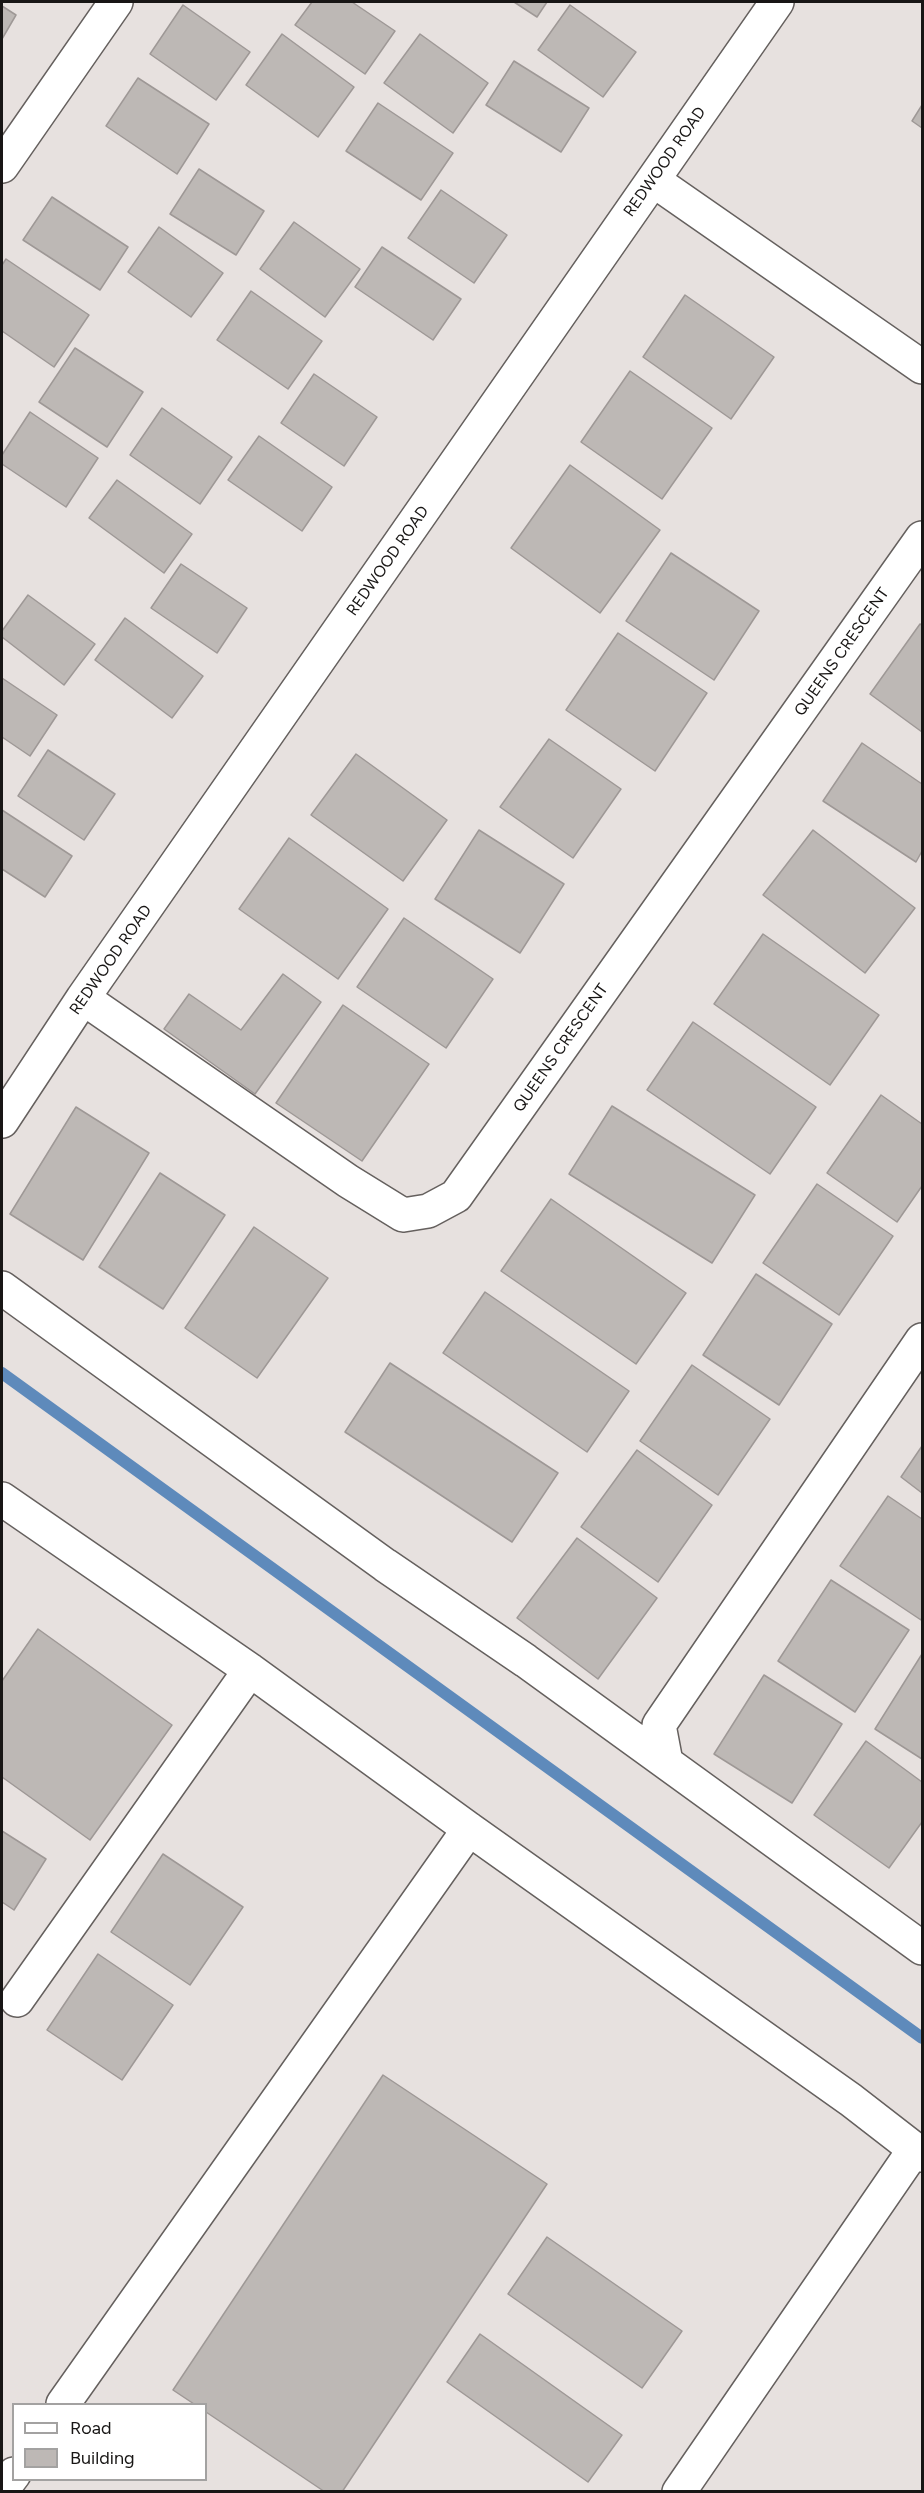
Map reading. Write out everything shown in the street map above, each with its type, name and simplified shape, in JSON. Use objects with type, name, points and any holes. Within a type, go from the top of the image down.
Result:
[{"type":"street","points":[[2,166],[116,2]]},
{"type":"street","name":"REDWOOD ROAD","points":[[2,1121],[83,998],[777,2]]},
{"type":"street","points":[[653,180],[922,367]]},
{"type":"street","name":"QUEENS CRESCENT","points":[[83,998],[348,1181],[403,1215],[428,1211],[456,1196],[922,538]]},
{"type":"street","points":[[2,1288],[385,1564],[526,1661],[922,1948]]},
{"type":"street","points":[[666,1762],[659,1725],[922,1341]]},
{"type":"street","points":[[2,1499],[250,1670],[469,1829],[851,2100],[918,2152],[679,2492]]},
{"type":"street","points":[[17,2000],[250,1670]]},
{"type":"street","points":[[64,2403],[469,1829]]},
{"type":"street","points":[[2,2490],[12,2477]]},
{"type":"building","points":[[312,2],[352,2],[395,31],[365,74],[295,25]]},
{"type":"building","points":[[514,2],[547,2],[537,17]]},
{"type":"building","points":[[183,5],[250,52],[216,100],[150,54]]},
{"type":"building","points":[[570,5],[636,52],[603,97],[538,50]]},
{"type":"building","points":[[2,6],[16,15],[2,39]]},
{"type":"building","points":[[282,34],[354,87],[318,137],[246,85]]},
{"type":"building","points":[[420,34],[488,83],[453,133],[384,83]]},
{"type":"building","points":[[514,61],[589,108],[561,152],[486,105]]},
{"type":"building","points":[[138,78],[209,124],[177,174],[106,126]]},
{"type":"building","points":[[378,103],[453,153],[421,200],[346,151]]},
{"type":"building","points":[[922,105],[922,128],[912,121]]},
{"type":"building","points":[[199,169],[264,211],[236,255],[170,214]]},
{"type":"building","points":[[441,190],[507,235],[474,283],[408,238]]},
{"type":"building","points":[[52,197],[128,247],[100,290],[23,240]]},
{"type":"building","points":[[294,222],[360,269],[325,317],[260,269]]},
{"type":"building","points":[[159,227],[223,273],[191,317],[128,272]]},
{"type":"building","points":[[382,247],[461,299],[433,340],[355,287]]},
{"type":"building","points":[[6,259],[89,315],[54,367],[2,331],[2,265]]},
{"type":"building","points":[[251,291],[322,341],[288,389],[217,340]]},
{"type":"building","points":[[685,295],[774,357],[731,419],[643,357]]},
{"type":"building","points":[[75,348],[143,392],[107,447],[39,402]]},
{"type":"building","points":[[630,371],[712,428],[662,499],[581,442]]},
{"type":"building","points":[[314,374],[377,417],[344,466],[281,423]]},
{"type":"building","points":[[162,408],[232,457],[200,504],[130,455]]},
{"type":"building","points":[[30,412],[98,458],[66,507],[2,464],[2,455]]},
{"type":"building","points":[[259,436],[332,487],[302,531],[228,480]]},
{"type":"building","points":[[570,465],[660,530],[600,613],[511,548]]},
{"type":"building","points":[[117,480],[192,534],[164,573],[89,518]]},
{"type":"building","points":[[671,553],[759,611],[714,680],[626,621]]},
{"type":"building","points":[[181,564],[247,608],[217,653],[151,608]]},
{"type":"building","points":[[28,595],[95,644],[64,685],[2,637],[2,631]]},
{"type":"building","points":[[125,618],[203,676],[172,718],[95,660]]},
{"type":"building","points":[[920,624],[922,625],[922,732],[870,694]]},
{"type":"building","points":[[618,633],[707,693],[655,771],[566,710]]},
{"type":"building","points":[[2,678],[57,715],[30,756],[2,737]]},
{"type":"building","points":[[549,739],[621,789],[573,858],[500,807]]},
{"type":"building","points":[[862,743],[922,784],[922,851],[916,862],[823,801]]},
{"type":"building","points":[[48,750],[115,794],[84,840],[18,796]]},
{"type":"building","points":[[356,754],[447,820],[403,881],[311,815]]},
{"type":"building","points":[[2,810],[72,856],[45,897],[2,869]]},
{"type":"building","points":[[479,830],[564,884],[520,953],[435,899]]},
{"type":"building","points":[[813,830],[915,908],[865,973],[763,895]]},
{"type":"building","points":[[289,838],[388,909],[338,979],[239,909]]},
{"type":"building","points":[[404,918],[493,979],[446,1048],[357,987]]},
{"type":"building","points":[[763,934],[879,1015],[830,1085],[714,1004]]},
{"type":"building","points":[[283,974],[321,1002],[255,1094],[164,1029],[189,994],[241,1030]]},
{"type":"building","points":[[343,1005],[429,1064],[362,1161],[276,1103]]},
{"type":"building","points":[[693,1022],[816,1107],[770,1174],[647,1090]]},
{"type":"building","points":[[881,1095],[922,1124],[922,1186],[897,1222],[827,1173]]},
{"type":"building","points":[[612,1106],[755,1195],[712,1263],[569,1174]]},
{"type":"building","points":[[76,1107],[149,1153],[83,1260],[10,1214]]},
{"type":"building","points":[[160,1173],[225,1215],[163,1309],[99,1267]]},
{"type":"building","points":[[817,1184],[893,1236],[839,1315],[763,1263]]},
{"type":"building","points":[[551,1199],[686,1293],[636,1364],[501,1271]]},
{"type":"building","points":[[254,1227],[328,1278],[257,1378],[185,1328]]},
{"type":"building","points":[[756,1274],[832,1324],[779,1405],[703,1355]]},
{"type":"building","points":[[485,1292],[629,1391],[587,1452],[443,1353]]},
{"type":"building","points":[[390,1363],[558,1473],[512,1542],[345,1432]]},
{"type":"building","points":[[692,1365],[770,1419],[718,1495],[640,1441]]},
{"type":"building","points":[[922,1446],[922,1493],[901,1477]]},
{"type":"building","points":[[637,1450],[712,1505],[658,1582],[581,1527]]},
{"type":"building","points":[[888,1496],[922,1519],[921,1620],[840,1566]]},
{"type":"building","points":[[577,1538],[657,1598],[598,1679],[517,1618]]},
{"type":"building","points":[[831,1580],[909,1630],[855,1712],[778,1661]]},
{"type":"building","points":[[38,1629],[172,1725],[90,1840],[2,1777],[2,1681]]},
{"type":"building","points":[[922,1654],[922,1759],[875,1729]]},
{"type":"building","points":[[764,1675],[842,1724],[792,1803],[714,1754]]},
{"type":"building","points":[[866,1741],[922,1782],[922,1822],[889,1868],[814,1815]]},
{"type":"building","points":[[2,1831],[46,1859],[14,1910],[2,1902]]},
{"type":"building","points":[[163,1854],[243,1907],[190,1985],[111,1932]]},
{"type":"building","points":[[98,1954],[173,2005],[122,2080],[47,2030]]},
{"type":"building","points":[[383,2075],[547,2184],[342,2492],[325,2492],[207,2413],[207,2403],[192,2403],[173,2390]]},
{"type":"building","points":[[547,2237],[682,2331],[642,2388],[508,2294]]},
{"type":"building","points":[[480,2334],[622,2435],[588,2482],[447,2382]]},
{"type":"waterway","points":[[2,1373],[922,2038]]}]
